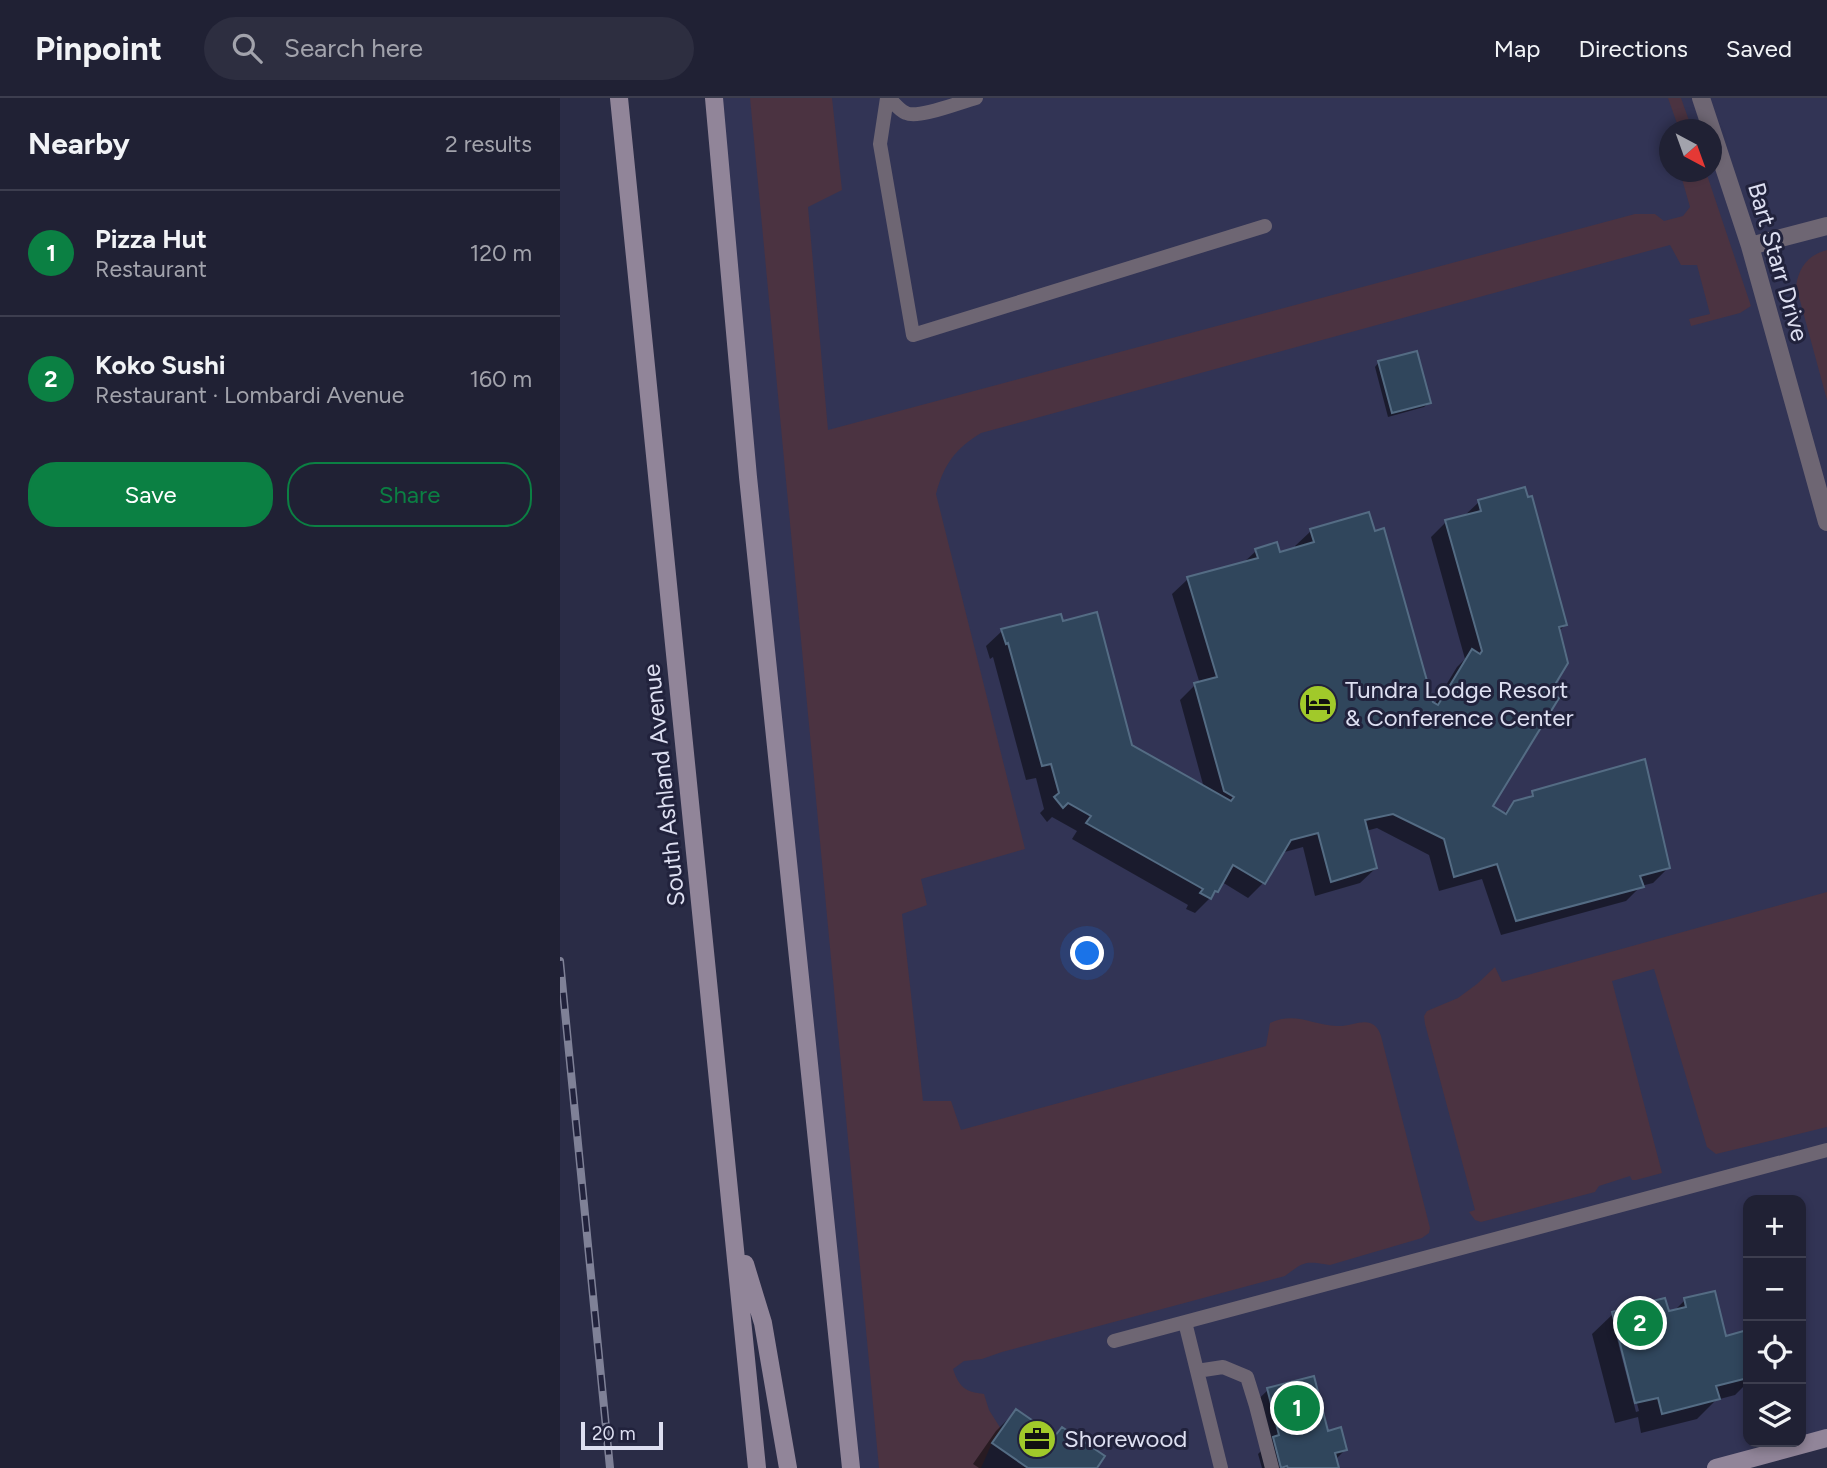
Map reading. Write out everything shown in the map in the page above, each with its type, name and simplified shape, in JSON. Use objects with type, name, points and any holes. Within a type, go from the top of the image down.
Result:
[{"type":"main road","name":"South Ashland Avenue","points":[[619,98],[757,1468]]},
{"type":"main road","points":[[714,100],[748,477],[852,1468]]},
{"type":"main road","points":[[733,1223],[763,1323],[788,1468]]},
{"type":"main road","points":[[1716,1468],[1827,1438]]},
{"type":"street","name":"Bart Starr Drive","points":[[1701,98],[1749,246],[1827,522]]},
{"type":"street","points":[[1749,246],[1827,226]]},
{"type":"lane","points":[[888,98],[907,114],[919,114],[976,98]]},
{"type":"lane","points":[[888,98],[880,144],[913,335],[1265,226]]},
{"type":"lane","points":[[1114,1341],[1827,1150]]},
{"type":"lane","points":[[1185,1322],[1220,1468]]},
{"type":"lane","points":[[1197,1371],[1223,1367],[1247,1377],[1272,1468]]},
{"type":"shaded area","points":[[714,98],[1827,98],[1827,1438],[1806,1444],[1806,1195],[1743,1195],[1743,1447],[1794,1447],[1716,1468],[851,1468]]},
{"type":"shaded area","points":[[750,98],[832,98],[842,190],[808,207],[828,430],[1635,214],[1655,214],[1664,221],[1683,216],[1690,207],[1683,182],[1709,182],[1751,306],[1740,313],[1691,326],[1689,319],[1710,314],[1697,265],[1681,265],[1670,245],[981,433],[952,458],[936,494],[1025,849],[921,879],[927,905],[902,914],[923,1101],[951,1101],[961,1130],[1266,1046],[1270,1023],[1279,1020],[1296,1018],[1337,1026],[1370,1023],[1377,1028],[1381,1036],[1430,1228],[1429,1233],[1422,1238],[1330,1265],[1305,1263],[1285,1276],[982,1359],[964,1361],[953,1369],[958,1380],[967,1390],[984,1394],[989,1410],[1001,1429],[981,1468],[879,1468]]},
{"type":"shaded area","points":[[1668,98],[1681,98],[1688,119],[1675,119]]},
{"type":"shaded area","points":[[1827,250],[1827,400],[1796,286],[1799,273],[1806,263]]},
{"type":"shaded area","points":[[1827,892],[1827,1127],[1716,1154],[1707,1147],[1654,969],[1612,981],[1662,1173],[1636,1180],[1632,1180],[1630,1176],[1599,1186],[1595,1192],[1481,1222],[1475,1220],[1469,1212],[1475,1210],[1425,1024],[1424,1016],[1427,1011],[1458,998],[1495,967],[1502,982]]},
{"type":"building","points":[[1417,351],[1431,403],[1392,413],[1378,361]]},
{"type":"building","name":"Tundra Lodge Resort & Conference Center","points":[[1525,487],[1528,497],[1532,496],[1567,625],[1559,627],[1568,663],[1550,693],[1559,698],[1493,806],[1506,814],[1514,801],[1533,796],[1532,791],[1645,759],[1670,868],[1640,876],[1644,887],[1516,921],[1497,864],[1454,877],[1444,839],[1393,814],[1365,820],[1377,868],[1331,882],[1318,833],[1291,840],[1265,884],[1233,865],[1211,899],[1200,893],[1203,889],[1086,823],[1091,816],[1068,803],[1063,808],[1054,797],[1059,793],[1051,764],[1042,766],[1008,643],[1006,644],[1001,629],[1061,614],[1063,621],[1097,612],[1132,745],[1231,801],[1234,797],[1224,791],[1194,683],[1217,677],[1187,577],[1258,558],[1255,549],[1277,542],[1280,552],[1314,542],[1310,529],[1369,512],[1375,531],[1384,528],[1433,702],[1438,705],[1472,649],[1480,654],[1482,651],[1445,520],[1481,511],[1478,500]]},
{"type":"building","points":[[1715,1291],[1726,1336],[1743,1331],[1743,1379],[1716,1386],[1720,1399],[1662,1414],[1658,1398],[1635,1403],[1612,1312],[1626,1308],[1633,1302],[1640,1304],[1665,1298],[1669,1311],[1686,1307],[1684,1298]]},
{"type":"building","points":[[1314,1376],[1328,1431],[1341,1427],[1347,1450],[1335,1453],[1339,1468],[1281,1468],[1273,1437],[1279,1435],[1267,1388]]},
{"type":"building","name":"Shorewood","points":[[1016,1409],[1055,1436],[1062,1427],[1105,1456],[1097,1468],[1028,1468],[992,1443]]},
{"type":"railway","points":[[560,961],[610,1468]]},
{"type":"place","name":"Tundra Lodge Resort & Conference Center","points":[[1318,704]]},
{"type":"place","name":"Koko Sushi","points":[[1640,1323]]},
{"type":"place","name":"Pizza Hut","points":[[1297,1408]]},
{"type":"place","name":"Shorewood","points":[[1037,1439]]}]
